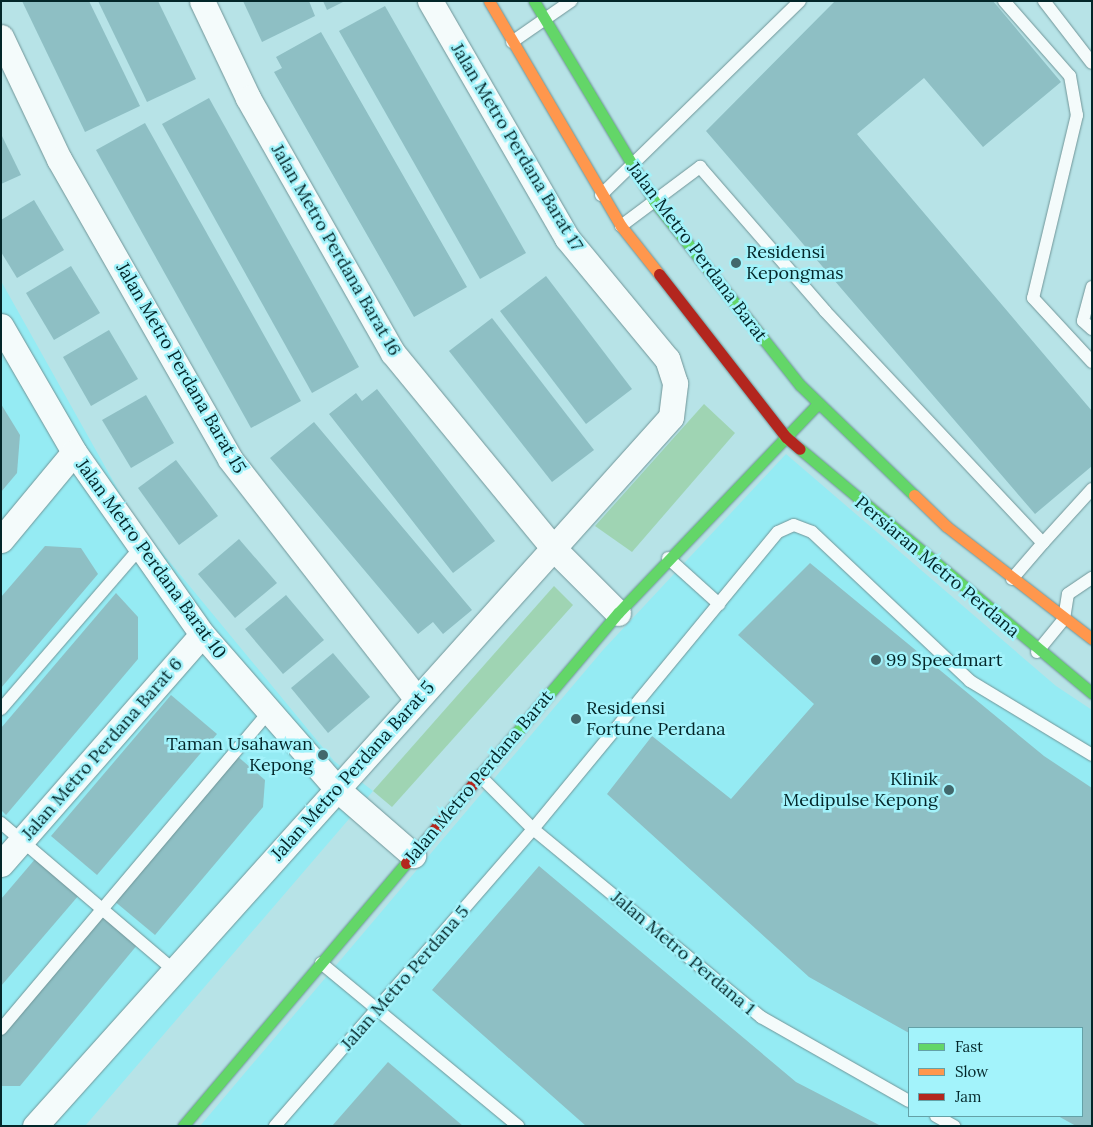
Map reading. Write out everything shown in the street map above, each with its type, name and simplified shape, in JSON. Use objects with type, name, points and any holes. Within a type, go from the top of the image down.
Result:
[{"type":"street","name":"Jalan Metro Perdana Barat 16","points":[[202,1],[248,98],[393,353],[553,548],[618,613]]},
{"type":"street","name":"Jalan Metro Perdana Barat 17","points":[[430,1],[567,238],[667,359],[676,383],[671,417]]},
{"type":"street","points":[[489,1],[601,196],[621,226],[786,438]]},
{"type":"street","name":"Jalan Metro Perdana Barat","points":[[183,1126],[618,613],[668,558],[818,404],[742,317],[654,201],[534,1]]},
{"type":"street","name":"Jalan Metro Perdana Barat 15","points":[[1,37],[60,159],[230,459],[417,699]]},
{"type":"street","name":"Jalan Metro Perdana Barat 10","points":[[1,326],[74,452],[202,634],[337,789],[413,855]]},
{"type":"street","points":[[818,404],[946,526],[1012,580],[1092,639]]},
{"type":"street","name":"Jalan Metro Perdana Barat 5","points":[[35,1126],[671,417]]},
{"type":"street","name":"Persiaran Metro Perdana","points":[[786,438],[1037,652],[1088,691]]},
{"type":"street","points":[[1,540],[74,452]]},
{"type":"street","name":"Jalan Metro Perdana Barat 6","points":[[1,864],[202,634]]},
{"type":"lane","points":[[512,42],[571,1]]},
{"type":"lane","points":[[601,196],[633,168],[800,1]]},
{"type":"lane","points":[[1004,1],[1070,76],[1077,115],[1033,298],[1092,362]]},
{"type":"lane","points":[[1044,1],[1092,63]]},
{"type":"lane","points":[[621,226],[700,167],[825,311],[1043,543]]},
{"type":"lane","points":[[1092,287],[1083,321],[1092,328]]},
{"type":"lane","points":[[1012,580],[1092,489]]},
{"type":"lane","name":"Jalan Metro Perdana 5","points":[[276,1126],[533,830],[778,532],[794,525],[812,532],[970,681],[1092,755]]},
{"type":"lane","points":[[1,709],[141,547]]},
{"type":"lane","points":[[668,558],[719,604]]},
{"type":"lane","points":[[1037,652],[1064,619],[1068,594],[1092,578]]},
{"type":"lane","points":[[1088,691],[1092,677]]},
{"type":"lane","points":[[1,1029],[270,711]]},
{"type":"lane","name":"Jalan Metro Perdana 1","points":[[480,776],[533,830],[761,1018],[908,1099]]},
{"type":"lane","points":[[1,823],[174,970]]},
{"type":"lane","points":[[321,962],[376,1012],[518,1126]]},
{"type":"lane","points":[[938,1117],[954,1126]]},
{"type":"shaded area","points":[[1,281],[135,520],[334,761],[373,791],[85,1126],[1,1126]]},
{"type":"shaded area","points":[[786,454],[1056,686],[1092,710],[1092,1126],[200,1126],[603,650]]},
{"type":"green space","points":[[704,404],[735,433],[632,552],[595,526]]},
{"type":"green space","points":[[554,586],[573,605],[392,807],[373,791]]},
{"type":"building","points":[[22,1],[89,1],[140,106],[85,132]]},
{"type":"building","points":[[98,1],[158,1],[196,79],[147,102]]},
{"type":"building","points":[[243,1],[309,1],[315,16],[262,42]]},
{"type":"building","points":[[323,1],[345,1],[327,10]]},
{"type":"building","points":[[835,1],[993,1],[1061,82],[983,147],[924,78],[857,134],[1092,411],[1092,466],[1035,514],[706,131]]},
{"type":"building","points":[[385,6],[526,253],[480,279],[339,31]]},
{"type":"building","points":[[321,32],[467,287],[414,317],[274,72],[282,68],[276,57]]},
{"type":"building","points":[[209,98],[359,367],[312,393],[162,124]]},
{"type":"building","points":[[145,123],[301,401],[251,428],[96,150]]},
{"type":"building","points":[[1,134],[21,175],[1,184]]},
{"type":"building","points":[[34,200],[64,250],[17,278],[1,252],[1,220]]},
{"type":"building","points":[[71,266],[100,313],[54,340],[26,293]]},
{"type":"building","points":[[546,276],[632,389],[586,424],[500,311]]},
{"type":"building","points":[[492,318],[594,450],[552,482],[449,351]]},
{"type":"building","points":[[109,330],[138,379],[91,406],[63,357]]},
{"type":"building","points":[[377,389],[495,541],[453,573],[329,414],[356,393],[362,401]]},
{"type":"building","points":[[146,395],[174,443],[131,468],[102,420]]},
{"type":"building","points":[[1,404],[20,435],[17,473],[1,492]]},
{"type":"building","points":[[314,422],[472,610],[443,634],[433,622],[418,634],[270,458]]},
{"type":"building","points":[[176,460],[218,516],[179,545],[138,488]]},
{"type":"building","points":[[239,539],[277,583],[235,618],[198,574]]},
{"type":"building","points":[[45,546],[81,548],[98,574],[1,688],[1,597]]},
{"type":"building","points":[[810,563],[1044,756],[1092,788],[1092,1126],[1076,1126],[1060,1117],[1083,1117],[1083,1027],[908,1027],[908,1032],[809,977],[607,794],[652,736],[731,799],[814,704],[738,635]]},
{"type":"building","points":[[116,593],[138,617],[138,659],[6,815],[1,810],[1,728]]},
{"type":"building","points":[[286,595],[324,640],[283,674],[245,629]]},
{"type":"building","points":[[333,653],[370,697],[328,733],[291,688]]},
{"type":"building","points":[[171,695],[217,734],[97,875],[51,836]]},
{"type":"building","points":[[236,755],[265,780],[263,807],[155,935],[113,900]]},
{"type":"building","points":[[36,858],[79,895],[1,986],[1,899]]},
{"type":"building","points":[[539,866],[796,1082],[881,1126],[586,1126],[432,990]]},
{"type":"building","points":[[102,914],[138,944],[20,1086],[1,1086],[1,1034]]},
{"type":"building","points":[[388,1062],[463,1126],[332,1126]]},
{"type":"traffic: fast","points":[[534,1],[654,201],[800,385],[914,495]]},
{"type":"traffic: fast","points":[[483,772],[618,613],[818,404]]},
{"type":"traffic: fast","points":[[800,449],[1092,693]]},
{"type":"traffic: fast","points":[[183,1126],[406,863]]},
{"type":"traffic: slow","points":[[489,1],[621,226],[659,274]]},
{"type":"traffic: slow","points":[[914,495],[946,526],[1092,639]]},
{"type":"traffic: jam","points":[[659,274],[786,437],[800,449]]},
{"type":"traffic: jam","points":[[406,863],[483,772]]},
{"type":"place","name":"Residensi Kepongmas","points":[[736,263]]},
{"type":"place","name":"99 Speedmart","points":[[876,660]]},
{"type":"place","name":"Residensi Fortune Perdana","points":[[576,719]]},
{"type":"place","name":"Taman Usahawan Kepong","points":[[323,755]]},
{"type":"place","name":"Klinik Medipulse Kepong","points":[[949,790]]}]
